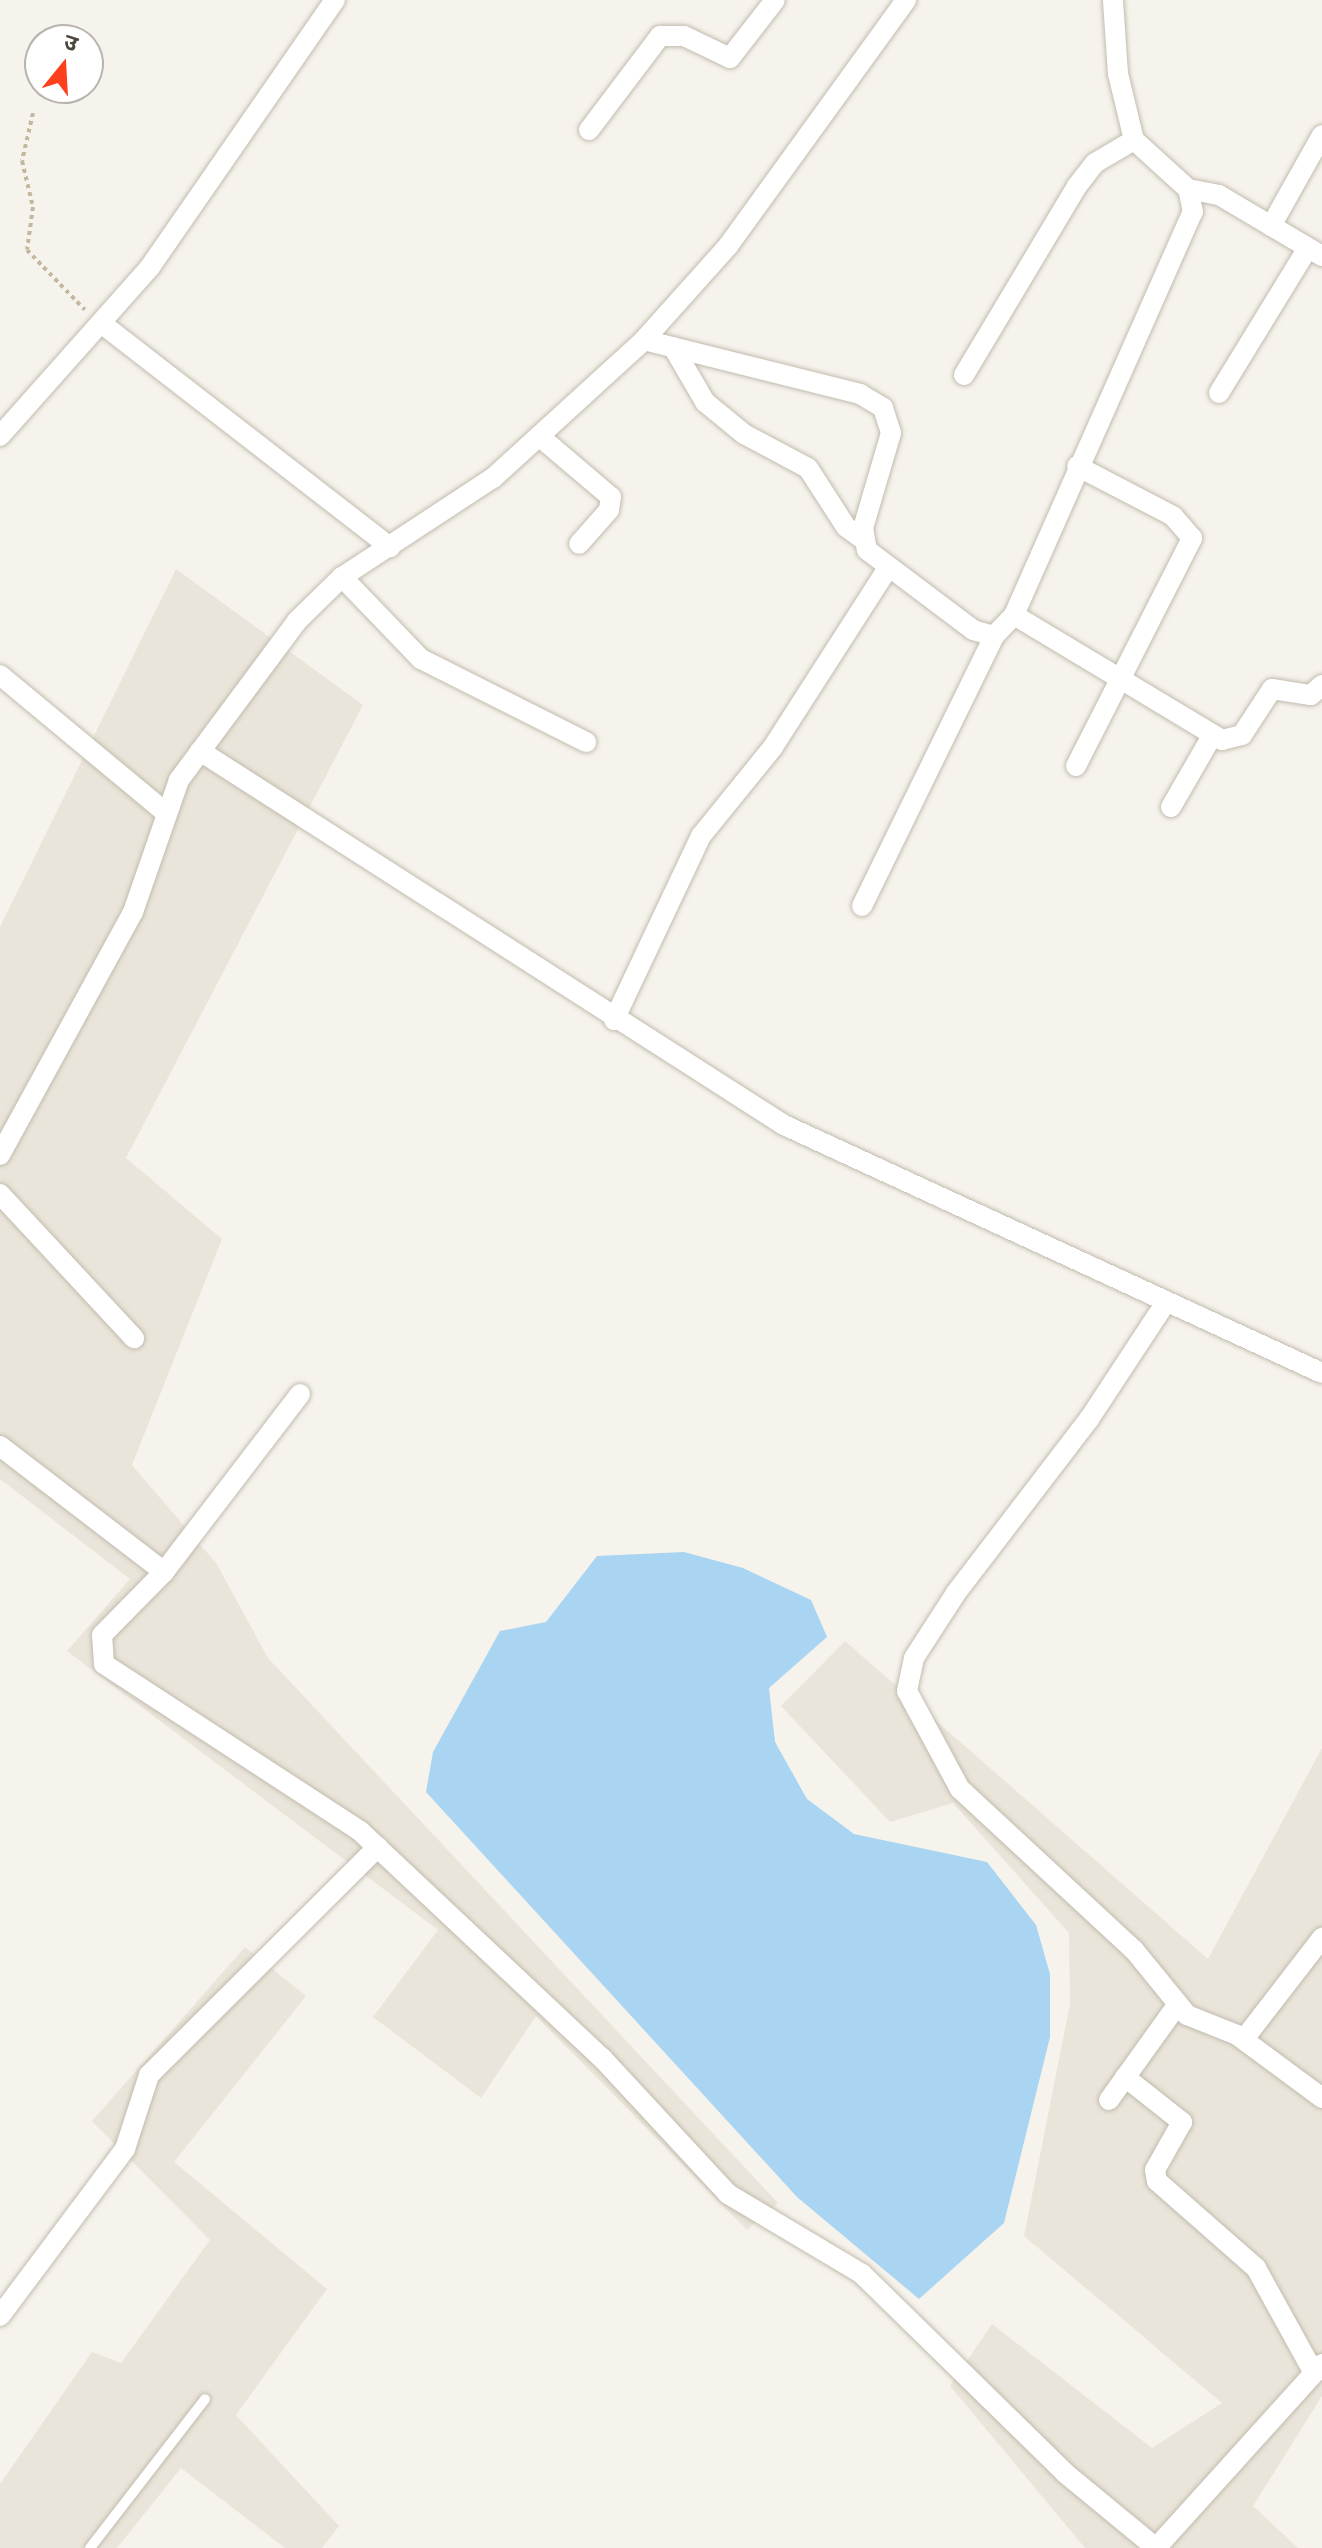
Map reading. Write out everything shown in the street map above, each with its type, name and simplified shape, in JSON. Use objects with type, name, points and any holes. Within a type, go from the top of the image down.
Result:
[{"type":"street","points":[[0,436],[150,267],[335,0]]},
{"type":"street","points":[[589,130],[660,36],[684,36],[730,58],[775,0]]},
{"type":"street","points":[[0,1155],[133,912],[164,811],[200,751],[297,621],[342,577],[493,478],[644,340],[728,246],[906,0]]},
{"type":"street","points":[[1113,0],[1118,74],[1134,140],[1188,189],[1219,195],[1315,252],[1219,393]]},
{"type":"street","points":[[1271,226],[1322,135]]},
{"type":"street","points":[[964,375],[1077,186],[1095,163],[1134,140]]},
{"type":"street","points":[[862,906],[994,636],[1014,615],[1077,466],[1193,212],[1188,189]]},
{"type":"street","points":[[101,323],[390,547]]},
{"type":"street","points":[[644,340],[860,394],[883,408],[889,453],[864,540]]},
{"type":"street","points":[[673,347],[705,402],[744,434],[808,468],[846,527],[864,540],[888,568],[973,630],[994,636]]},
{"type":"street","points":[[539,436],[611,497],[609,510],[579,544]]},
{"type":"street","points":[[1076,766],[1124,682],[1192,538],[1173,516],[1077,466]]},
{"type":"street","points":[[614,1020],[701,836],[773,747],[888,568]]},
{"type":"street","points":[[342,577],[421,659],[586,742]]},
{"type":"street","points":[[1014,615],[1212,736],[1242,735],[1272,689],[1311,695],[1322,685]]},
{"type":"street","points":[[0,675],[164,811]]},
{"type":"street","points":[[1171,807],[1212,736]]},
{"type":"street","points":[[200,751],[614,1020],[849,1160],[1322,1373]]},
{"type":"street","points":[[0,1194],[134,1338]]},
{"type":"street","points":[[1166,1302],[1089,1419],[956,1593],[907,1680],[911,1704],[960,1789],[1134,1950],[1178,2004],[1198,2023],[1244,2039],[1322,2098]]},
{"type":"street","points":[[300,1394],[164,1572],[102,1635],[104,1664],[321,1801],[378,1847],[602,2058],[728,2194],[862,2274],[1065,2473],[1156,2548],[1318,2368],[1256,2268],[1157,2181],[1155,2170],[1182,2122],[1125,2077]]},
{"type":"street","points":[[0,1446],[164,1572]]},
{"type":"street","points":[[0,2316],[125,2149],[157,2065],[378,1847]]},
{"type":"street","points":[[1244,2039],[1322,1938]]},
{"type":"street","points":[[1109,2100],[1178,2004]]},
{"type":"lane","points":[[90,2548],[205,2399]]},
{"type":"path","points":[[33,113],[22,161],[33,207],[27,250],[101,323]]},
{"type":"shaded area","points":[[176,569],[363,705],[126,1158],[222,1239],[132,1465],[216,1563],[268,1658],[778,2203],[747,2230],[536,2016],[481,2098],[373,2017],[438,1930],[67,1651],[130,1579],[0,1479],[0,927]]},
{"type":"shaded area","points":[[845,1641],[1208,1959],[1322,1748],[1322,2396],[1253,2506],[1298,2548],[1085,2548],[950,2386],[992,2324],[1152,2448],[1222,2403],[1024,2236],[1070,2004],[1069,1933],[953,1803],[890,1822],[781,1706]]},
{"type":"shaded area","points":[[245,1947],[306,1996],[174,2162],[327,2289],[236,2415],[339,2526],[322,2548],[285,2548],[181,2468],[117,2548],[0,2548],[0,2484],[92,2352],[121,2363],[210,2240],[92,2121]]},
{"type":"water","points":[[684,1552],[743,1568],[811,1600],[827,1637],[769,1688],[775,1742],[807,1799],[854,1834],[987,1862],[1036,1925],[1050,1974],[1050,2037],[1004,2223],[919,2299],[797,2197],[426,1792],[433,1752],[500,1631],[546,1622],[597,1556]]}]
